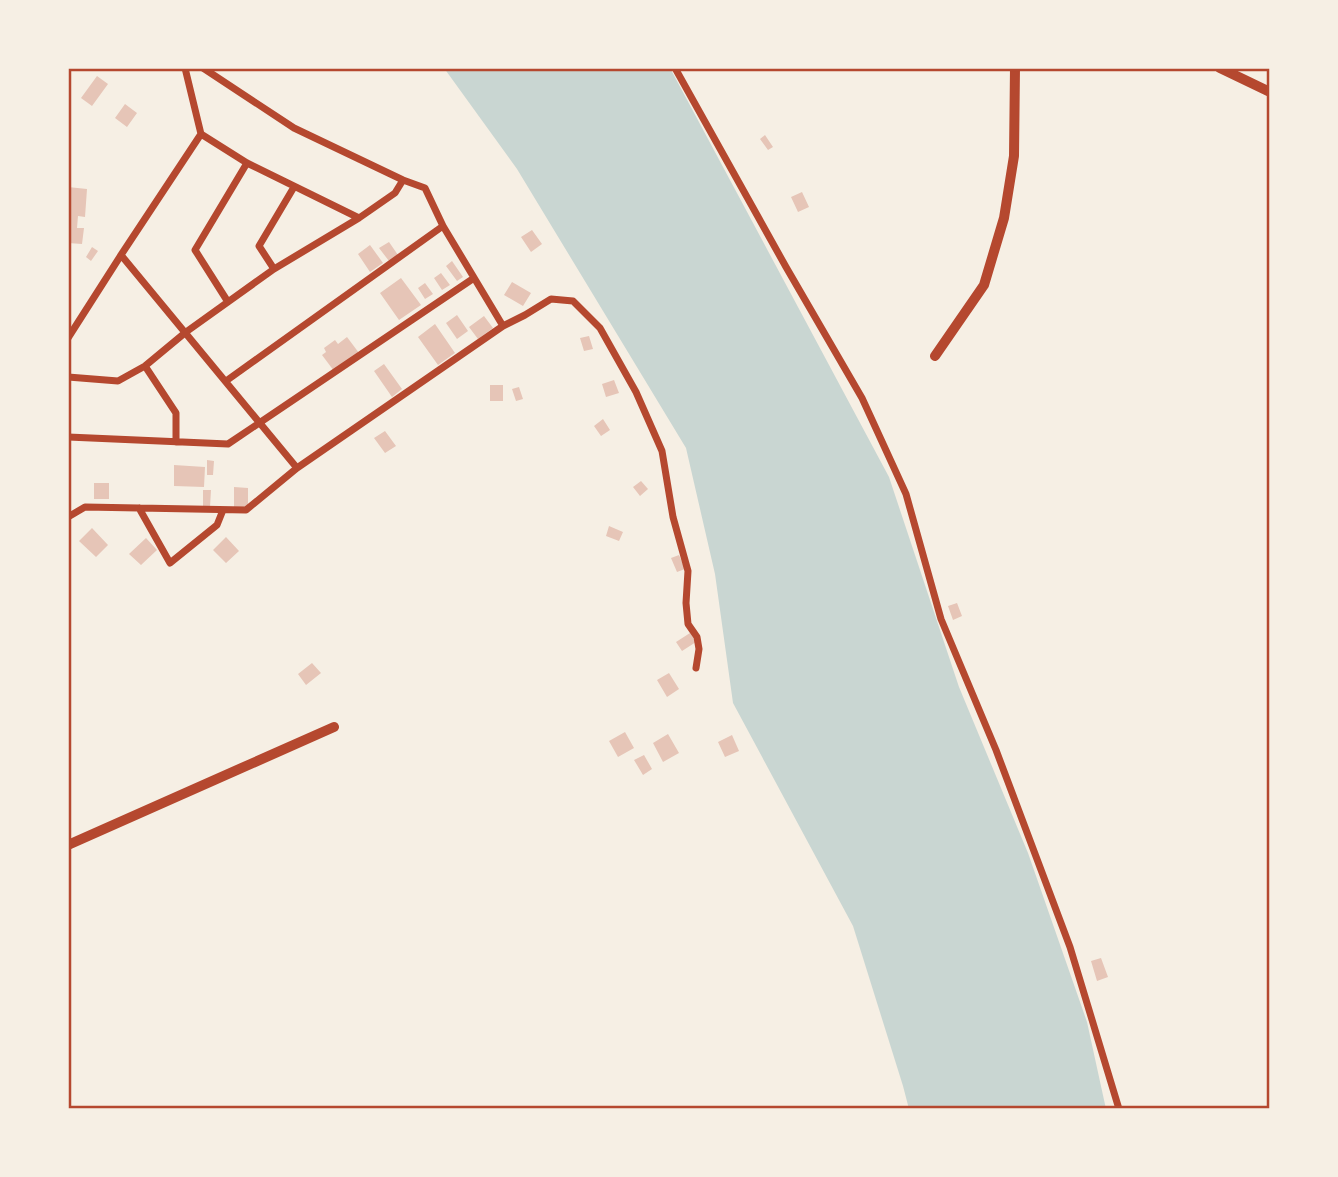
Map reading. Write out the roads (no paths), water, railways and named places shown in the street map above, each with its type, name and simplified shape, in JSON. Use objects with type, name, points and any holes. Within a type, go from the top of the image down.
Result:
[{"type":"main road","points":[[935,356],[984,285],[1004,218],[1014,156],[1015,68]]},
{"type":"main road","points":[[1220,68],[1270,92]]},
{"type":"main road","points":[[68,845],[334,727]]},
{"type":"street","points":[[186,68],[201,134],[247,163],[359,218]]},
{"type":"street","points":[[203,68],[294,128],[425,188],[443,226],[503,326]]},
{"type":"street","points":[[675,68],[862,398],[906,494],[941,619],[996,750],[1070,947],[1119,1109]]},
{"type":"street","points":[[68,338],[201,134]]},
{"type":"street","points":[[228,302],[195,250],[247,163]]},
{"type":"street","points":[[68,377],[118,381],[145,366],[186,332],[274,269],[395,193],[403,180]]},
{"type":"street","points":[[274,269],[259,246],[294,187]]},
{"type":"street","points":[[226,381],[443,226]]},
{"type":"street","points":[[121,255],[297,468]]},
{"type":"street","points":[[68,438],[228,444],[474,278]]},
{"type":"street","points":[[68,517],[85,507],[246,510],[297,468],[503,326],[551,299],[573,301],[600,328],[636,391],[662,451],[673,517],[688,571],[686,603],[688,624],[697,637],[699,649],[696,668]]},
{"type":"street","points":[[145,366],[176,413],[176,442]]},
{"type":"street","points":[[139,508],[170,563],[217,525],[223,510]]}]
